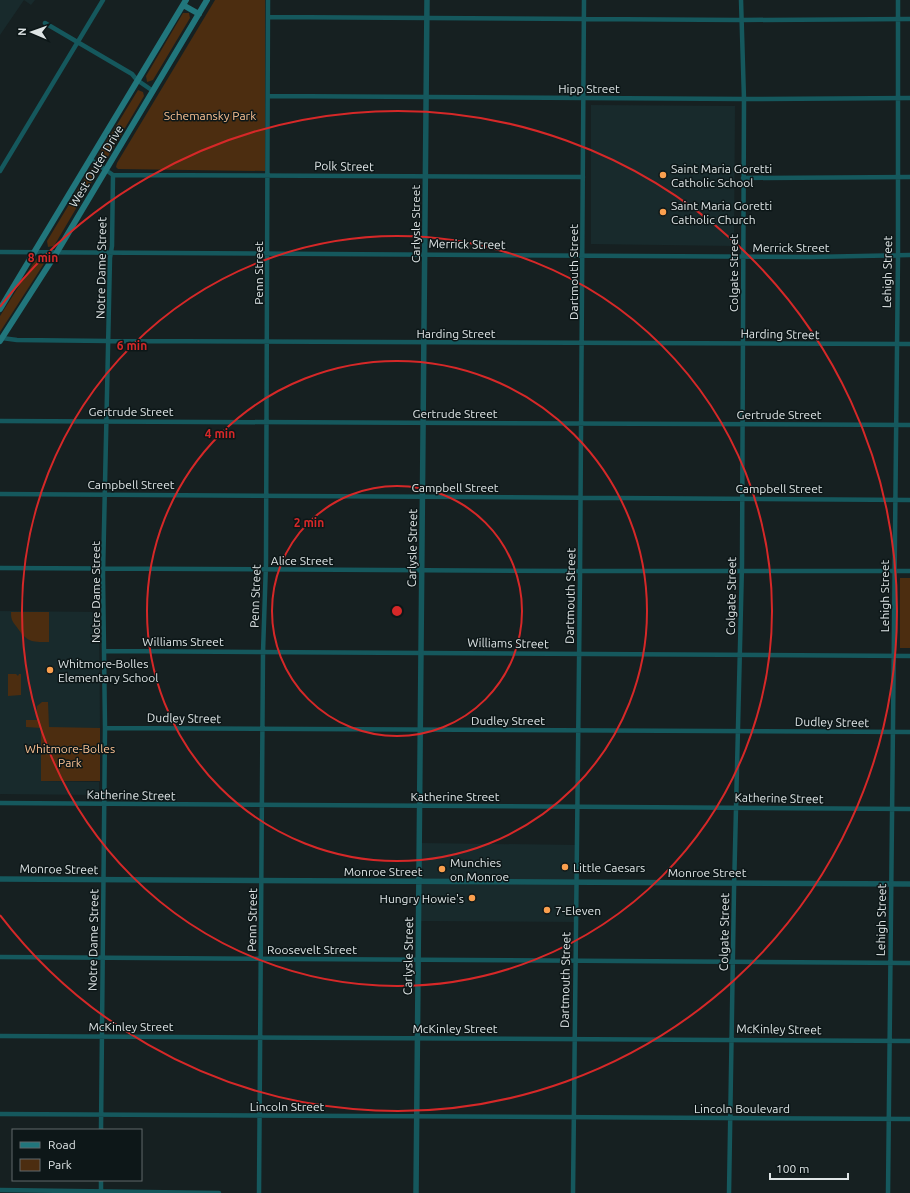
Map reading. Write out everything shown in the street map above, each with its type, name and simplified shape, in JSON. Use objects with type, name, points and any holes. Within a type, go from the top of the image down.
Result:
[{"type":"main road","name":"West Outer Drive","points":[[1,339],[57,252],[207,0]]},
{"type":"main road","name":"West Outer Drive","points":[[0,309],[185,2]]},
{"type":"main road","points":[[185,2],[199,14]]},
{"type":"street","points":[[0,171],[76,42],[103,0]]},
{"type":"street","name":"Penn Street","points":[[259,1193],[262,959],[263,652],[266,570],[268,0]]},
{"type":"street","name":"Carlysle Street","points":[[416,1193],[421,806],[427,0]]},
{"type":"street","name":"Dartmouth Street","points":[[573,1193],[579,729],[584,0]]},
{"type":"street","name":"Colgate Street","points":[[729,1193],[734,883],[742,572],[744,99],[741,0]]},
{"type":"street","name":"Lehigh Street","points":[[888,1193],[898,255],[898,0]]},
{"type":"street","points":[[268,17],[741,20],[910,19]]},
{"type":"street","points":[[45,23],[132,74],[137,80],[153,91]]},
{"type":"street","name":"Hipp Street","points":[[268,96],[744,99],[910,98]]},
{"type":"street","points":[[90,159],[112,175]]},
{"type":"street","name":"Polk Street","points":[[112,175],[268,174],[426,177],[583,177]]},
{"type":"street","name":"Notre Dame Street","points":[[101,1129],[105,805],[104,568],[112,175]]},
{"type":"street","points":[[743,178],[910,177]]},
{"type":"street","name":"Merrick Street","points":[[0,252],[268,252],[743,256],[910,255]]},
{"type":"street","name":"Harding Street","points":[[1,339],[424,343],[910,344]]},
{"type":"street","name":"Gertrude Street","points":[[0,421],[910,425]]},
{"type":"street","name":"Campbell Street","points":[[0,494],[910,500]]},
{"type":"street","name":"Alice Street","points":[[0,568],[742,572],[910,571]]},
{"type":"street","name":"Williams Street","points":[[105,651],[910,656]]},
{"type":"street","name":"Dudley Street","points":[[105,728],[421,730],[579,729],[910,732]]},
{"type":"street","name":"Katherine Street","points":[[0,803],[105,805],[910,809]]},
{"type":"street","name":"Monroe Street","points":[[0,879],[910,884]]},
{"type":"street","name":"Roosevelt Street","points":[[0,957],[910,963]]},
{"type":"street","name":"McKinley Street","points":[[0,1036],[910,1041]]},
{"type":"street","name":"Lincoln Street","points":[[0,1114],[574,1118]]},
{"type":"street","name":"Lincoln Boulevard","points":[[574,1118],[730,1117],[910,1119]]},
{"type":"street","points":[[101,1181],[101,1192]]},
{"type":"street","points":[[0,1190],[219,1193]]},
{"type":"shaded area","points":[[0,0],[24,0],[0,35]]},
{"type":"shaded area","points":[[24,0],[35,0],[31,5]]},
{"type":"shaded area","name":"Saint Maria Goretti Catholic School","points":[[591,105],[735,106],[734,246],[591,244]]},
{"type":"shaded area","name":"Whitmore-Bolles Elementary School","points":[[0,611],[99,612],[100,728],[41,728],[41,781],[99,782],[99,795],[0,794]]},
{"type":"shaded area","points":[[420,843],[578,845],[577,922],[419,921]]},
{"type":"green space","name":"Schemansky Park","points":[[215,0],[265,0],[265,171],[118,169],[116,167],[117,163]]},
{"type":"green space","points":[[183,13],[189,13],[190,18],[153,80],[147,82],[146,76]]},
{"type":"green space","points":[[138,90],[143,92],[144,96],[106,160],[101,160],[98,157],[99,154]]},
{"type":"green space","points":[[91,168],[95,168],[97,173],[54,246],[48,247],[47,241]]},
{"type":"green space","points":[[41,255],[45,258],[45,262],[0,332],[0,316],[36,259]]},
{"type":"green space","points":[[900,578],[910,578],[910,648],[900,648]]},
{"type":"green space","points":[[11,612],[49,612],[49,642],[37,642],[26,638],[13,621]]},
{"type":"green space","points":[[8,674],[16,674],[18,676],[21,674],[21,695],[8,696]]},
{"type":"green space","name":"Whitmore-Bolles Park","points":[[42,702],[48,702],[49,727],[100,728],[100,781],[41,781],[41,728],[26,727],[26,720],[37,720],[37,706]]},
{"type":"place","name":"Saint Maria Goretti Catholic School","points":[[663,175]]},
{"type":"place","name":"Saint Maria Goretti Catholic Church","points":[[663,212]]},
{"type":"place","name":"Whitmore-Bolles Elementary School","points":[[50,670]]},
{"type":"place","name":"Little Caesars","points":[[565,867]]},
{"type":"place","name":"Munchies on Monroe","points":[[442,869]]},
{"type":"place","name":"Hungry Howie's","points":[[472,898]]},
{"type":"place","name":"7-Eleven","points":[[547,910]]}]
